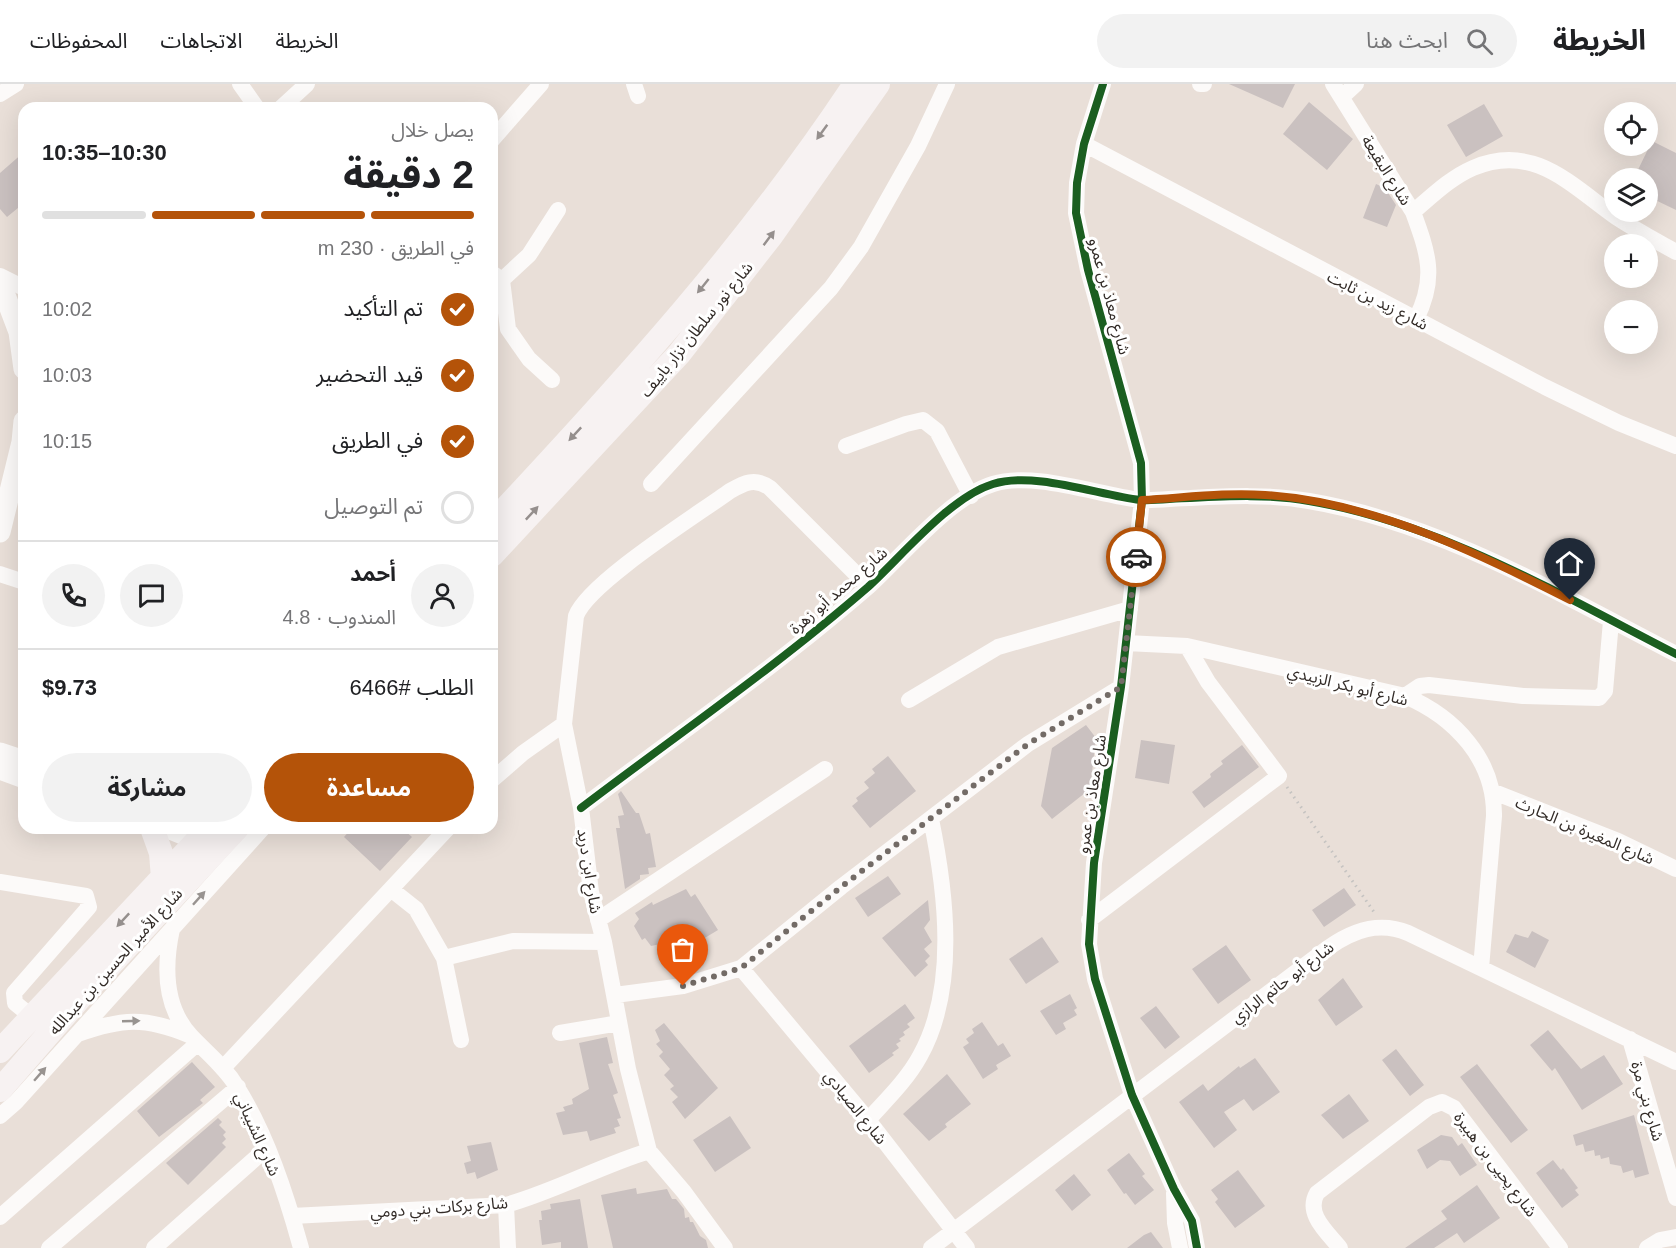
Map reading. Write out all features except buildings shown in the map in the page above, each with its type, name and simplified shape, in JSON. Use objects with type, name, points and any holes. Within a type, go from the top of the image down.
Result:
[{"type":"main road","name":"شارع نور سلطان نزار باييف","points":[[498,517],[616,389],[689,303],[785,184],[855,84]]},
{"type":"main road","name":"شارع نور سلطان نزار باييف","points":[[498,549],[680,354],[778,226],[878,84]]},
{"type":"main road","points":[[154,834],[161,853],[163,878]]},
{"type":"main road","name":"شارع الأمير الحسين بن عبدالله","points":[[0,1051],[163,878],[219,834]]},
{"type":"main road","name":"شارع الأمير الحسين بن عبدالله","points":[[0,1090],[219,834]]},
{"type":"street","points":[[0,94],[16,84]]},
{"type":"street","points":[[240,84],[253,102]]},
{"type":"street","points":[[288,102],[307,84]]},
{"type":"street","points":[[498,133],[541,84]]},
{"type":"street","points":[[651,484],[831,288],[861,247],[918,146],[947,84]]},
{"type":"street","name":"شارع معاذ بن عمرو","points":[[1103,84],[1084,144],[1077,183],[1079,232],[1141,463],[1142,500],[1121,687],[1094,863],[1089,944],[1095,979],[1132,1095],[1174,1189],[1192,1221],[1197,1248]]},
{"type":"street","points":[[1337,90],[1356,84]]},
{"type":"street","name":"شارع البقيعة","points":[[1337,90],[1413,212],[1440,189],[1471,169],[1488,163],[1517,160],[1536,164],[1557,175],[1623,221],[1676,252]]},
{"type":"street","name":"شارع زيد بن ثابت","points":[[1084,144],[1545,387],[1619,423],[1676,446]]},
{"type":"street","points":[[498,275],[529,255],[558,210]]},
{"type":"street","points":[[1413,212],[1424,243],[1429,270],[1429,289],[1416,319]]},
{"type":"street","points":[[0,276],[18,285]]},
{"type":"street","points":[[498,281],[508,329],[529,359],[552,380]]},
{"type":"street","points":[[0,282],[18,323]]},
{"type":"street","points":[[846,446],[923,420],[937,431],[971,496]]},
{"type":"street","points":[[0,532],[18,458]]},
{"type":"street","name":"شارع محمد أبو زهرة","points":[[581,808],[771,666],[868,586],[916,541],[971,496],[992,484],[1012,480],[1080,488],[1142,500],[1264,495],[1356,511],[1429,534],[1498,564],[1676,654]]},
{"type":"street","name":"شارع ابن دريد","points":[[725,1248],[684,1191],[649,1151],[586,868],[581,808],[564,724],[572,640],[579,608],[612,576],[730,491],[751,481],[762,482],[770,488],[868,586]]},
{"type":"street","points":[[0,574],[18,580]]},
{"type":"street","points":[[909,700],[998,647],[1130,609]]},
{"type":"street","points":[[1405,696],[1420,686],[1429,685],[1523,696],[1599,698],[1605,691],[1611,621]]},
{"type":"street","name":"شارع أبو بكر الزبيدي","points":[[1126,643],[1187,646],[1405,696],[1438,712],[1456,727],[1478,755],[1489,774],[1494,792],[1481,968]]},
{"type":"street","points":[[1089,920],[1279,776],[1208,682],[1187,646]]},
{"type":"street","points":[[615,995],[683,986],[741,968],[841,887],[1028,744],[1121,687]]},
{"type":"street","points":[[498,775],[523,753],[564,724]]},
{"type":"street","points":[[0,753],[18,759]]},
{"type":"street","points":[[0,769],[18,776]]},
{"type":"street","points":[[598,920],[825,769]]},
{"type":"street","name":"شارع المغيرة بن الحارث","points":[[1494,792],[1618,841],[1676,869]]},
{"type":"street","points":[[868,1120],[902,1083],[920,1057],[938,1005],[945,918],[940,864],[931,819]]},
{"type":"street","points":[[0,1116],[10,1109],[258,834]]},
{"type":"street","points":[[223,1068],[443,834]]},
{"type":"street","points":[[0,882],[86,896],[89,900],[89,907],[14,993],[15,1003],[32,1017]]},
{"type":"street","points":[[392,890],[416,909],[444,958],[461,1040]]},
{"type":"street","name":"شارع الشيباني","points":[[173,927],[167,957],[168,988],[177,1017],[238,1087],[267,1148],[301,1248]]},
{"type":"street","name":"شارع أبو حاتم الرازي","points":[[931,1248],[1336,942],[1361,930],[1384,927],[1408,933],[1676,1062]]},
{"type":"street","points":[[444,958],[513,941],[604,942]]},
{"type":"street","name":"شارع الصيادي","points":[[741,968],[868,1120],[967,1248]]},
{"type":"street","name":"شارع الشيباني","points":[[75,1035],[113,1022],[138,1020],[163,1024],[194,1039]]},
{"type":"street","points":[[560,1033],[619,1023]]},
{"type":"street","name":"شارع بني مرة","points":[[1630,1038],[1676,1198]]},
{"type":"street","points":[[0,1217],[194,1039]]},
{"type":"street","points":[[49,1248],[238,1087]]},
{"type":"street","name":"شارع يحيى بن هبيرة","points":[[1340,1248],[1314,1215],[1313,1203],[1319,1191],[1429,1107],[1442,1102],[1454,1108],[1560,1248]]},
{"type":"street","points":[[154,1248],[267,1148]]},
{"type":"street","name":"شارع بركات بني دومي","points":[[292,1216],[506,1205],[540,1196],[609,1165],[649,1151]]},
{"type":"street","name":"شارع معاذ بن عمرو","points":[[1174,1189],[1175,1223],[1180,1248]]},
{"type":"street","points":[[506,1205],[508,1248]]},
{"type":"street","points":[[1647,1248],[1660,1240],[1676,1237]]},
{"type":"path","points":[[1279,776],[1384,927]]},
{"type":"cycle path","points":[[1103,84],[1084,144],[1077,183],[1076,213],[1088,270],[1141,463],[1142,500],[1121,687],[1094,863],[1089,944],[1095,979],[1132,1095],[1174,1189],[1192,1221],[1197,1248]]},
{"type":"cycle path","points":[[581,808],[763,672],[833,616],[868,587],[943,514],[960,501],[993,484],[1009,481],[1046,482],[1140,500],[1264,496],[1309,501],[1358,511],[1452,543],[1498,563],[1676,654]]},
{"type":"way so far","points":[[683,986],[713,979],[741,968],[841,887],[1028,744],[1121,687],[1136,557]]},
{"type":"route","points":[[1136,557],[1142,500],[1264,495],[1356,511],[1429,534],[1508,568],[1570,600]]}]
